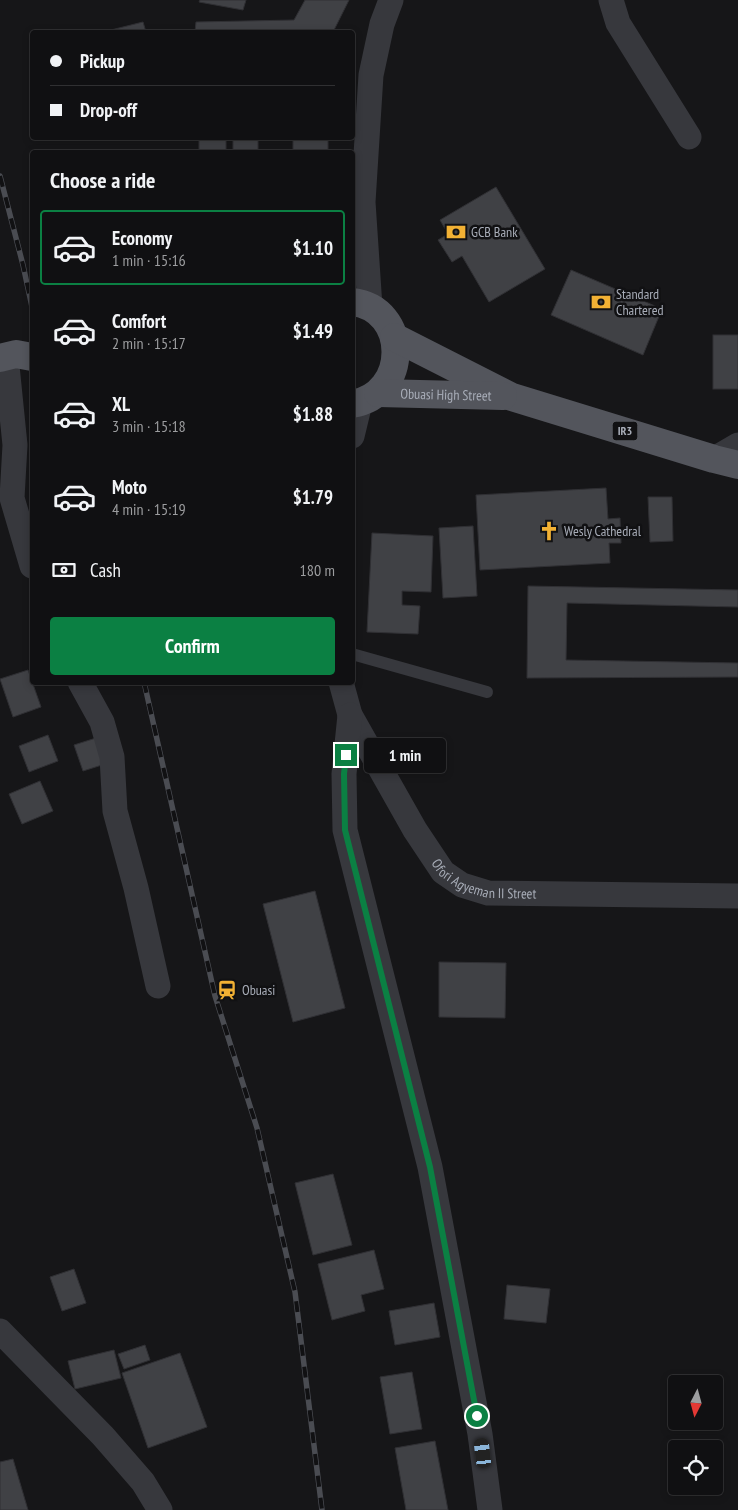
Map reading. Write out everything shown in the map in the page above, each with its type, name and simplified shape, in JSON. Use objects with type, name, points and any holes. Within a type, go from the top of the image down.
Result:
[{"type":"main road","points":[[361,304],[381,315],[394,337],[397,352],[395,368],[388,382],[363,400]]},
{"type":"main road","name":"Obuasi High Street","points":[[394,337],[512,397],[726,462]]},
{"type":"main road","name":"Obuasi High Street","points":[[363,400],[512,397]]},
{"type":"street","points":[[361,304],[358,212],[371,74],[382,24],[390,0]]},
{"type":"street","points":[[611,0],[618,23],[689,137]]},
{"type":"street","points":[[11,353],[15,446],[12,498],[30,559]]},
{"type":"street","points":[[355,426],[363,400]]},
{"type":"street","points":[[726,462],[738,445]]},
{"type":"street","points":[[82,685],[102,722],[112,757],[115,811],[136,888],[158,986]]},
{"type":"street","name":"Ofori Agyeman II Street","points":[[343,685],[350,716],[415,830],[443,872],[462,886],[488,894],[738,896]]},
{"type":"street","points":[[350,716],[344,774],[345,830],[430,1167],[480,1434],[490,1510]]},
{"type":"street","points":[[0,1331],[103,1436],[143,1482],[160,1510]]},
{"type":"lane","points":[[355,655],[487,692]]},
{"type":"building","points":[[200,0],[246,0],[243,10],[199,2]]},
{"type":"building","points":[[305,0],[349,0],[334,30],[195,30],[196,22],[294,20]]},
{"type":"building","points":[[143,22],[145,30],[111,30]]},
{"type":"building","points":[[199,140],[226,140],[226,150],[199,150]]},
{"type":"building","points":[[233,140],[258,140],[258,150],[233,150]]},
{"type":"building","points":[[293,140],[328,140],[328,150],[293,150]]},
{"type":"building","points":[[496,187],[545,269],[489,302],[462,256],[452,262],[438,240],[448,234],[440,220]]},
{"type":"building","points":[[571,270],[662,309],[643,355],[551,315]]},
{"type":"building","points":[[713,335],[738,335],[738,389],[713,389]]},
{"type":"building","name":"Wesly Cathedral","points":[[606,488],[608,519],[620,518],[621,543],[609,543],[610,563],[480,570],[476,495]]},
{"type":"building","points":[[648,497],[672,497],[673,541],[650,542]]},
{"type":"building","points":[[473,526],[477,596],[443,598],[439,528]]},
{"type":"building","points":[[372,533],[433,536],[431,592],[402,591],[402,605],[420,606],[418,634],[367,632]]},
{"type":"building","points":[[528,586],[738,590],[738,607],[567,603],[566,660],[738,663],[738,677],[527,678]]},
{"type":"building","points":[[28,670],[30,685],[33,685],[41,707],[13,717],[0,679]]},
{"type":"building","points":[[48,735],[58,761],[29,772],[19,746]]},
{"type":"building","points":[[96,738],[105,764],[83,771],[74,745]]},
{"type":"building","points":[[40,781],[53,811],[22,824],[9,794]]},
{"type":"building","points":[[315,891],[345,1008],[293,1022],[263,904]]},
{"type":"building","points":[[439,962],[506,963],[505,1018],[439,1017]]},
{"type":"building","points":[[333,1174],[352,1245],[313,1255],[295,1183]]},
{"type":"building","points":[[374,1250],[384,1289],[361,1295],[365,1311],[332,1320],[318,1264]]},
{"type":"building","points":[[74,1269],[86,1303],[62,1311],[50,1277]]},
{"type":"building","points":[[507,1285],[550,1289],[546,1323],[504,1319]]},
{"type":"building","points":[[434,1303],[440,1337],[395,1345],[389,1311]]},
{"type":"building","points":[[145,1345],[150,1360],[124,1369],[118,1354]]},
{"type":"building","points":[[114,1350],[121,1378],[75,1389],[68,1361]]},
{"type":"building","points":[[180,1353],[207,1427],[148,1448],[122,1373]]},
{"type":"building","points":[[412,1372],[422,1429],[390,1434],[380,1377]]},
{"type":"building","points":[[435,1441],[448,1510],[406,1510],[395,1448]]},
{"type":"building","points":[[13,1459],[28,1510],[0,1510],[0,1462]]},
{"type":"railway","points":[[0,176],[30,298]]},
{"type":"railway","points":[[145,685],[215,996],[257,1128],[295,1292],[322,1510]]},
{"type":"place","name":"GCB Bank","points":[[456,232]]},
{"type":"place","name":"Standard Chartered","points":[[601,302]]},
{"type":"place","name":"Wesly Cathedral","points":[[549,531]]},
{"type":"place","name":"Obuasi","points":[[227,990]]},
{"type":"route","points":[[346,755],[344,774],[345,830],[430,1167],[477,1416]]}]
